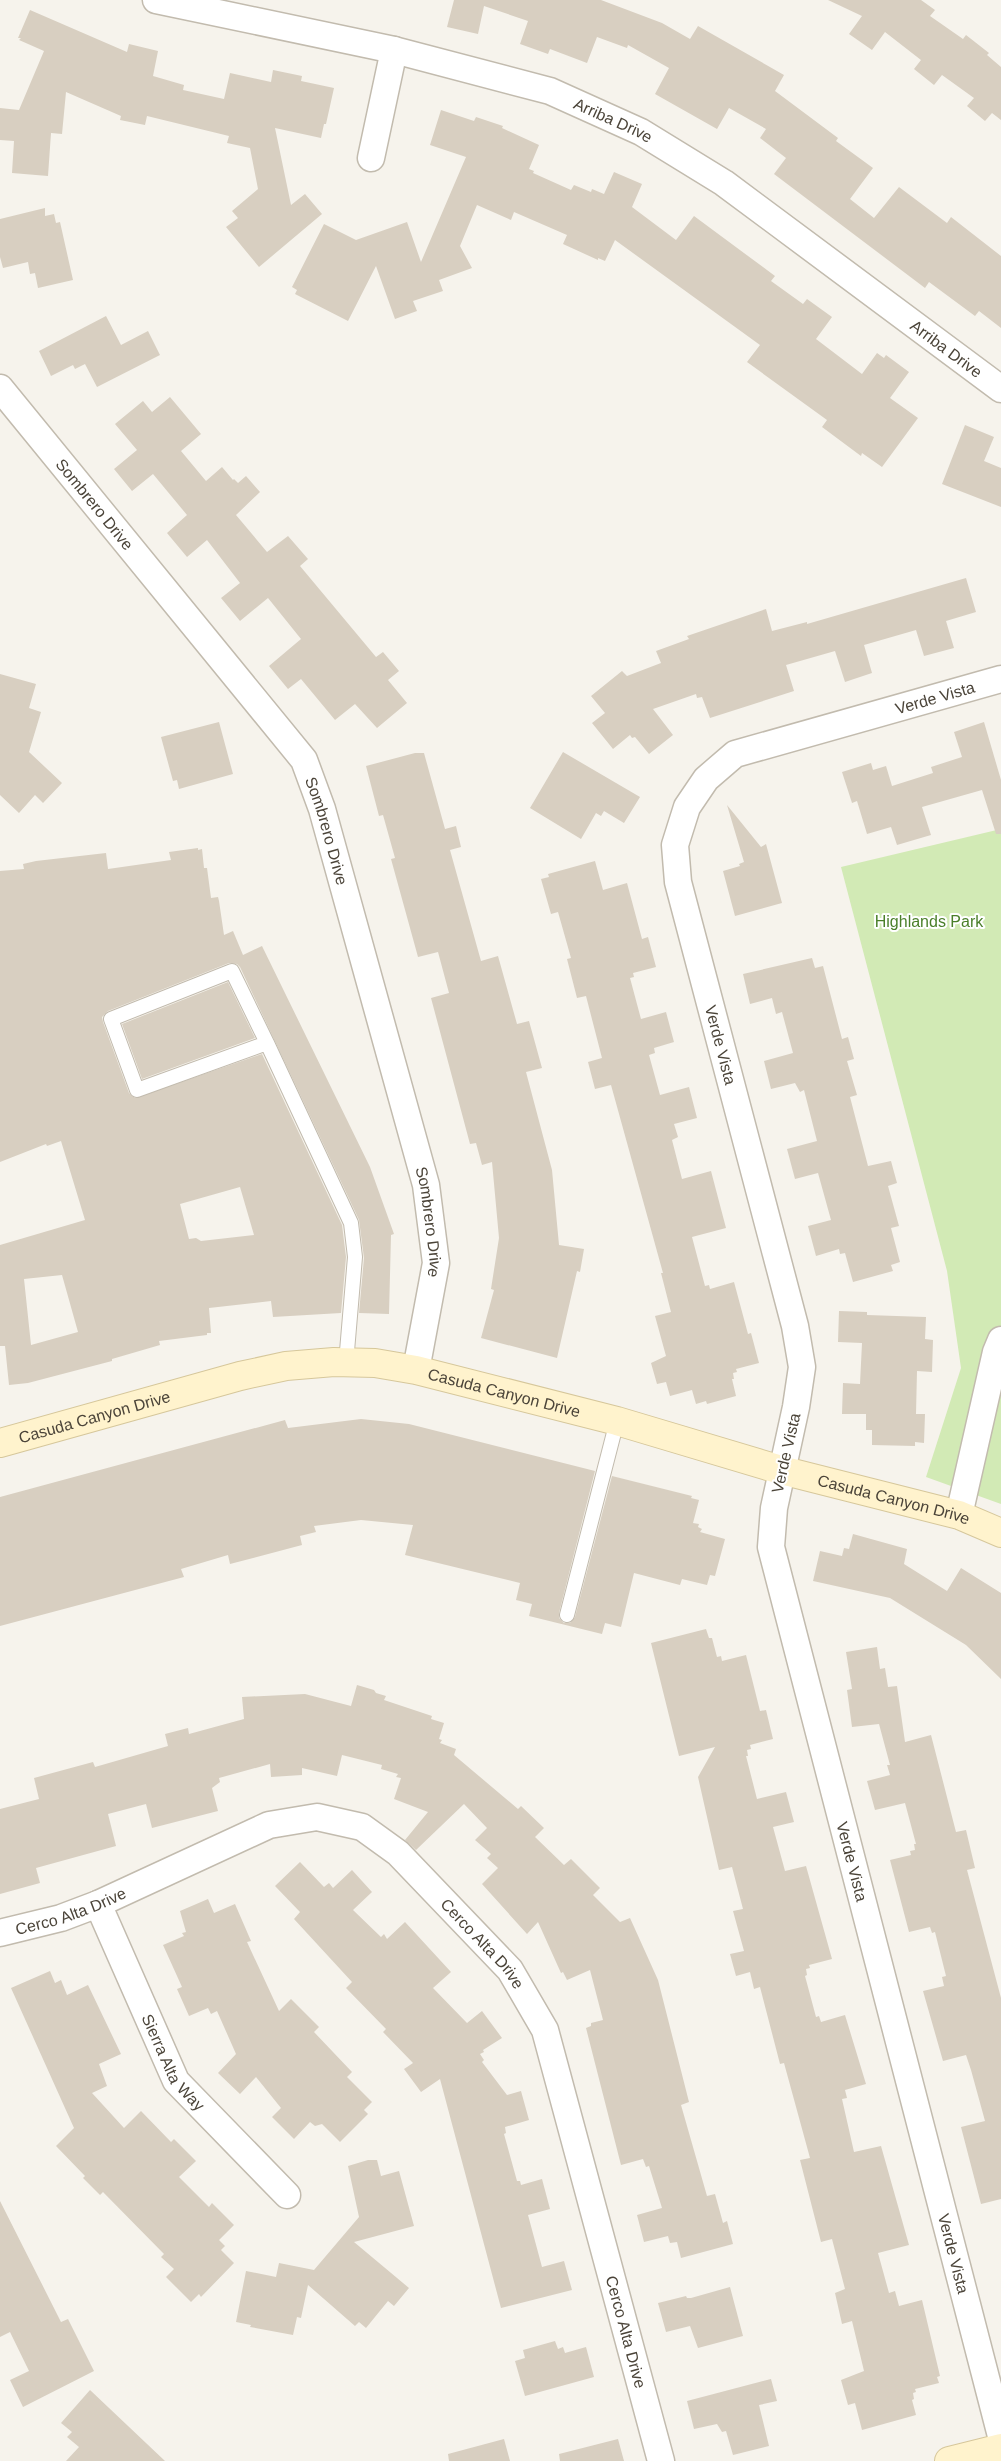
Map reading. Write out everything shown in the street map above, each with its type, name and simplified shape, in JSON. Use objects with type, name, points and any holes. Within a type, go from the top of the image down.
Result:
[{"type":"street","name":"Arriba Drive","points":[[156,0],[394,50],[550,92],[641,132],[724,183],[1001,389]]},
{"type":"street","points":[[372,158],[394,50]]},
{"type":"street","name":"Sombrero Drive","points":[[0,388],[304,760],[322,809],[426,1185],[436,1264],[416,1370]]},
{"type":"street","name":"Verde Vista","points":[[1001,679],[735,754],[706,779],[687,807],[675,845],[678,882],[795,1326],[802,1366],[796,1407],[774,1508],[771,1547],[1001,2436]]},
{"type":"street","points":[[960,1515],[996,1352],[1001,1340]]},
{"type":"street","name":"Casuda Canyon Drive","points":[[0,1443],[240,1376],[286,1366],[375,1363],[416,1370],[617,1421],[781,1470],[960,1515],[1001,1533]]},
{"type":"street","name":"Cerco Alta Drive","points":[[0,1933],[61,1918],[98,1904],[269,1825],[317,1816],[362,1827],[398,1853],[510,1970],[545,2030],[660,2461]]},
{"type":"street","name":"Sierra Alta Way","points":[[98,1904],[176,2081],[287,2195]]},
{"type":"street","points":[[949,2461],[1001,2448]]},
{"type":"lane","points":[[267,1043],[137,1090],[111,1019],[232,971],[267,1043],[351,1223],[355,1257],[346,1363]]},
{"type":"lane","points":[[567,1616],[617,1421]]},
{"type":"green space","name":"Highlands Park","points":[[1001,829],[1001,1504],[926,1477],[961,1368],[947,1271],[841,867]]},
{"type":"building","points":[[454,0],[601,0],[662,23],[690,39],[698,26],[784,75],[775,91],[838,138],[836,141],[873,168],[850,199],[874,218],[899,187],[947,223],[951,217],[1001,256],[1001,328],[979,311],[975,316],[929,282],[925,288],[774,174],[786,158],[760,138],[766,129],[729,108],[717,129],[655,94],[669,68],[628,45],[627,48],[597,37],[587,63],[550,49],[548,54],[520,44],[528,21],[484,6],[478,34],[447,27]]},
{"type":"building","points":[[828,0],[921,0],[935,10],[930,16],[963,39],[966,35],[989,53],[987,55],[1001,67],[1001,120],[992,113],[985,121],[967,106],[974,98],[942,75],[934,85],[914,69],[921,60],[885,32],[872,50],[849,34],[862,16]]},
{"type":"building","points":[[30,10],[127,52],[129,44],[158,51],[153,76],[184,85],[183,90],[224,99],[230,73],[271,82],[273,70],[302,76],[301,81],[334,88],[321,138],[275,128],[291,205],[305,194],[322,214],[259,267],[226,227],[238,218],[232,211],[258,189],[250,148],[227,143],[229,136],[147,116],[145,125],[120,120],[121,116],[66,92],[62,134],[51,133],[48,176],[12,173],[14,141],[0,140],[0,108],[19,110],[44,51],[18,38]]},
{"type":"building","points":[[441,110],[474,121],[476,117],[503,126],[502,128],[539,145],[529,169],[534,171],[533,173],[571,190],[574,185],[591,192],[592,189],[604,194],[614,172],[642,184],[632,207],[676,240],[694,216],[775,276],[771,281],[803,304],[807,299],[832,317],[816,339],[862,374],[877,353],[884,358],[886,355],[909,372],[890,398],[918,418],[882,467],[862,453],[861,456],[822,427],[827,420],[747,362],[760,345],[615,240],[605,261],[598,258],[598,260],[563,244],[567,235],[514,212],[511,220],[477,205],[460,246],[472,268],[439,280],[443,291],[413,301],[417,311],[395,319],[376,266],[348,321],[295,294],[297,290],[292,287],[324,224],[356,240],[407,222],[421,262],[466,157],[430,145]]},
{"type":"building","points":[[45,208],[45,216],[54,214],[56,223],[60,222],[73,280],[38,288],[35,273],[30,274],[28,262],[3,268],[0,257],[0,219]]},
{"type":"building","points":[[106,316],[121,345],[148,331],[160,355],[97,387],[85,364],[75,369],[73,365],[51,376],[39,351]]},
{"type":"building","points":[[170,397],[201,434],[181,451],[206,481],[222,467],[238,483],[246,476],[260,492],[236,515],[267,552],[288,536],[308,559],[300,566],[376,657],[383,652],[399,671],[388,680],[407,703],[377,728],[355,704],[335,720],[301,679],[288,689],[269,666],[301,639],[268,598],[240,621],[221,598],[240,583],[207,540],[187,557],[167,533],[187,515],[153,474],[132,491],[114,469],[137,450],[115,424],[143,401],[152,412]]},
{"type":"building","points":[[965,425],[994,437],[984,461],[1001,468],[1001,507],[942,484]]},
{"type":"building","points":[[966,578],[976,612],[946,621],[954,648],[924,656],[916,630],[864,645],[872,673],[845,682],[835,651],[786,665],[794,691],[710,718],[702,697],[697,698],[696,694],[653,709],[673,735],[649,754],[635,737],[632,738],[630,735],[613,749],[592,723],[605,713],[591,696],[622,671],[627,676],[661,663],[656,651],[689,639],[687,636],[766,609],[772,631],[807,622],[807,624]]},
{"type":"building","points":[[0,674],[36,684],[29,708],[41,712],[29,752],[62,783],[43,803],[35,795],[19,813],[0,795]]},
{"type":"building","points":[[219,722],[233,774],[179,789],[177,780],[173,781],[161,737]]},
{"type":"building","points":[[984,722],[1001,780],[1001,834],[996,834],[982,790],[922,807],[931,835],[897,845],[891,827],[867,834],[857,801],[852,803],[842,772],[871,763],[873,770],[886,766],[892,786],[933,773],[931,767],[962,757],[954,732]]},
{"type":"building","points":[[563,752],[640,797],[624,823],[604,811],[601,816],[596,813],[581,839],[530,808]]},
{"type":"building","points":[[415,753],[424,753],[445,829],[456,826],[461,847],[450,850],[481,961],[498,956],[517,1024],[529,1021],[542,1068],[526,1072],[552,1170],[559,1245],[584,1249],[580,1272],[577,1271],[557,1358],[481,1338],[494,1290],[491,1289],[499,1238],[492,1162],[482,1165],[476,1143],[470,1144],[431,998],[449,993],[438,952],[418,957],[391,859],[395,858],[383,815],[379,816],[366,766]]},
{"type":"building","points":[[727,805],[761,847],[766,844],[782,903],[735,916],[723,871],[740,866],[739,864],[744,862]]},
{"type":"building","points":[[202,849],[211,898],[218,897],[224,935],[233,931],[243,955],[262,946],[370,1167],[394,1234],[391,1235],[389,1314],[359,1313],[364,1258],[359,1220],[240,967],[237,964],[229,963],[108,1011],[102,1017],[103,1022],[129,1093],[135,1098],[262,1054],[342,1225],[346,1257],[341,1313],[273,1317],[271,1301],[209,1308],[211,1333],[207,1333],[207,1335],[159,1341],[160,1345],[112,1359],[112,1361],[28,1383],[9,1385],[5,1346],[0,1346],[0,1245],[85,1220],[61,1141],[47,1146],[46,1144],[0,1162],[0,871],[24,869],[23,864],[36,861],[106,853],[108,869],[171,860],[169,852]],"holes":[[[240,1187],[254,1235],[201,1241],[196,1238],[189,1239],[180,1204]],[[62,1275],[78,1332],[31,1345],[24,1279]]]},
{"type":"building","points":[[595,861],[603,890],[627,883],[642,939],[648,937],[656,967],[633,973],[634,977],[630,978],[641,1019],[666,1012],[674,1042],[654,1048],[655,1053],[649,1055],[660,1095],[689,1087],[697,1118],[674,1124],[678,1137],[672,1140],[682,1179],[711,1171],[726,1228],[692,1237],[705,1286],[709,1285],[710,1289],[734,1282],[748,1334],[751,1333],[759,1363],[736,1369],[737,1372],[733,1373],[734,1379],[732,1379],[736,1396],[707,1404],[706,1401],[696,1404],[692,1390],[670,1396],[666,1382],[657,1384],[651,1363],[666,1356],[655,1316],[671,1312],[661,1273],[663,1273],[611,1085],[595,1089],[588,1062],[602,1058],[586,996],[577,998],[567,959],[571,958],[558,912],[551,914],[541,879],[549,877],[548,874]]},
{"type":"building","points":[[812,958],[815,968],[823,966],[842,1039],[848,1037],[854,1059],[847,1061],[857,1095],[850,1097],[868,1166],[891,1161],[897,1183],[888,1186],[899,1226],[891,1228],[900,1262],[891,1265],[893,1271],[853,1282],[845,1253],[840,1254],[839,1249],[816,1256],[808,1226],[831,1220],[818,1173],[795,1179],[787,1149],[817,1141],[804,1090],[800,1092],[795,1083],[771,1089],[764,1061],[793,1053],[782,1012],[776,1014],[772,998],[750,1004],[743,974]]},
{"type":"building","points":[[228,982],[255,1038],[142,1079],[122,1024]]},
{"type":"building","points":[[839,1311],[867,1312],[867,1315],[926,1317],[925,1339],[933,1340],[932,1372],[917,1371],[916,1414],[925,1414],[924,1443],[915,1442],[915,1446],[872,1445],[872,1430],[866,1430],[866,1414],[842,1414],[843,1383],[860,1384],[862,1343],[838,1342]]},
{"type":"building","points":[[361,1419],[409,1424],[595,1471],[559,1613],[559,1618],[564,1623],[570,1623],[575,1617],[612,1476],[692,1496],[691,1498],[699,1500],[693,1523],[699,1524],[698,1527],[702,1529],[700,1532],[725,1539],[715,1576],[710,1575],[707,1585],[682,1579],[680,1585],[634,1573],[621,1627],[605,1623],[602,1634],[529,1616],[532,1604],[516,1600],[520,1583],[405,1555],[413,1525],[361,1520],[314,1526],[316,1532],[300,1536],[302,1545],[230,1564],[228,1555],[181,1569],[184,1577],[0,1626],[0,1497],[285,1420],[288,1428]]},
{"type":"building","points":[[853,1534],[907,1549],[904,1564],[947,1591],[961,1568],[1001,1593],[1001,1679],[966,1645],[890,1598],[813,1581],[820,1551],[842,1556],[844,1548],[849,1549]]},
{"type":"building","points":[[706,1629],[709,1638],[712,1638],[717,1657],[721,1656],[722,1661],[746,1655],[760,1711],[766,1710],[773,1739],[750,1745],[751,1749],[747,1750],[748,1756],[746,1756],[757,1799],[786,1792],[794,1822],[773,1827],[785,1871],[806,1866],[832,1959],[809,1965],[810,1968],[806,1969],[807,1975],[805,1976],[816,2017],[819,2016],[821,2022],[845,2015],[866,2084],[845,2090],[847,2098],[842,2099],[854,2152],[881,2146],[909,2245],[878,2253],[889,2293],[895,2291],[899,2306],[922,2300],[940,2376],[937,2377],[939,2383],[915,2389],[916,2392],[913,2393],[914,2399],[912,2400],[916,2415],[862,2430],[855,2403],[848,2405],[841,2380],[864,2371],[852,2321],[842,2324],[835,2293],[845,2289],[832,2239],[821,2242],[800,2160],[810,2158],[784,2063],[780,2064],[760,1987],[754,1989],[750,1972],[736,1976],[730,1954],[744,1951],[733,1911],[743,1909],[732,1867],[719,1870],[698,1777],[715,1747],[679,1756],[651,1643]]},
{"type":"building","points":[[877,1647],[880,1669],[885,1668],[888,1687],[897,1686],[905,1742],[931,1735],[956,1832],[966,1830],[975,1868],[967,1870],[1001,1998],[1001,2199],[981,2204],[961,2127],[985,2121],[966,2055],[943,2061],[923,1991],[944,1986],[942,1977],[946,1976],[935,1932],[932,1933],[930,1927],[909,1932],[890,1860],[911,1855],[910,1851],[915,1850],[914,1844],[916,1844],[905,1803],[875,1810],[867,1781],[890,1775],[887,1765],[890,1765],[879,1724],[852,1727],[847,1690],[852,1689],[846,1652]]},
{"type":"building","points":[[357,1685],[386,1696],[384,1700],[432,1716],[431,1719],[444,1723],[439,1739],[442,1740],[440,1743],[456,1749],[454,1755],[518,1809],[521,1806],[544,1828],[535,1837],[564,1865],[571,1859],[600,1888],[593,1895],[620,1922],[630,1918],[658,1980],[689,2102],[681,2105],[707,2196],[715,2194],[723,2223],[727,2221],[733,2244],[681,2258],[677,2242],[670,2243],[668,2236],[644,2242],[637,2215],[662,2208],[649,2166],[646,2167],[643,2159],[621,2165],[586,2028],[591,2026],[591,2023],[603,2020],[590,1970],[567,1980],[563,1972],[561,1973],[538,1922],[527,1934],[482,1884],[498,1868],[487,1858],[491,1854],[475,1840],[487,1828],[464,1804],[416,1850],[405,1840],[428,1812],[394,1799],[401,1778],[396,1777],[398,1774],[381,1769],[382,1765],[342,1755],[337,1776],[302,1768],[302,1775],[271,1777],[270,1764],[219,1778],[220,1782],[212,1788],[218,1811],[152,1828],[146,1804],[108,1814],[116,1846],[36,1868],[40,1883],[0,1894],[0,1809],[39,1799],[34,1778],[93,1762],[95,1767],[168,1746],[165,1734],[188,1728],[189,1734],[244,1719],[242,1697],[305,1694],[351,1706]]},
{"type":"building","points":[[300,1862],[324,1887],[329,1883],[333,1888],[352,1870],[372,1892],[353,1910],[381,1937],[384,1934],[387,1939],[405,1922],[451,1972],[433,1988],[467,2023],[482,2011],[502,2038],[483,2050],[484,2052],[480,2054],[484,2060],[482,2062],[507,2095],[521,2091],[529,2120],[505,2127],[506,2133],[504,2134],[517,2181],[520,2181],[521,2185],[542,2179],[550,2209],[528,2215],[542,2267],[564,2261],[572,2290],[501,2308],[440,2079],[421,2092],[404,2069],[413,2063],[383,2032],[386,2029],[346,1988],[352,1982],[294,1919],[300,1912],[275,1886]]},
{"type":"building","points":[[208,1899],[214,1913],[235,1904],[251,1941],[247,1942],[279,2011],[291,1999],[319,2027],[314,2032],[352,2072],[347,2077],[372,2102],[364,2110],[368,2114],[340,2142],[322,2124],[315,2126],[310,2122],[294,2139],[272,2117],[281,2108],[256,2077],[240,2094],[218,2073],[236,2054],[217,2011],[211,2014],[208,2008],[189,2016],[177,1989],[182,1987],[163,1945],[184,1936],[182,1933],[186,1932],[180,1911]]},
{"type":"building","points":[[50,1971],[55,1983],[61,1980],[67,1995],[88,1985],[121,2054],[99,2064],[107,2086],[92,2093],[124,2128],[141,2111],[171,2142],[174,2139],[196,2161],[179,2177],[209,2207],[212,2203],[234,2225],[219,2240],[225,2246],[221,2250],[234,2263],[201,2297],[199,2294],[191,2302],[166,2277],[174,2269],[161,2257],[164,2254],[103,2192],[100,2195],[83,2178],[85,2176],[56,2146],[74,2128],[11,1988]]},
{"type":"building","points":[[368,2160],[377,2160],[381,2176],[399,2171],[414,2226],[354,2242],[409,2288],[394,2306],[388,2301],[366,2328],[359,2322],[355,2326],[308,2285],[301,2318],[297,2317],[293,2335],[250,2327],[251,2325],[236,2322],[246,2271],[276,2277],[279,2263],[314,2270],[359,2217],[348,2166]]},
{"type":"building","points":[[0,2201],[61,2322],[68,2319],[94,2371],[23,2407],[10,2380],[29,2371],[10,2332],[0,2337]]},
{"type":"building","points":[[730,2287],[743,2336],[698,2348],[690,2326],[666,2332],[658,2303],[686,2296],[691,2298]]},
{"type":"building","points":[[555,2341],[558,2349],[563,2347],[565,2353],[586,2347],[594,2377],[525,2396],[515,2361],[525,2358],[523,2350]]},
{"type":"building","points":[[771,2379],[777,2401],[759,2405],[769,2446],[733,2455],[726,2431],[722,2432],[717,2424],[694,2429],[687,2401]]},
{"type":"building","points":[[90,2390],[165,2461],[66,2461],[79,2447],[67,2437],[72,2432],[61,2423]]},
{"type":"building","points":[[504,2439],[510,2461],[449,2461],[448,2454]]},
{"type":"building","points":[[618,2439],[624,2461],[560,2461],[559,2454]]}]
